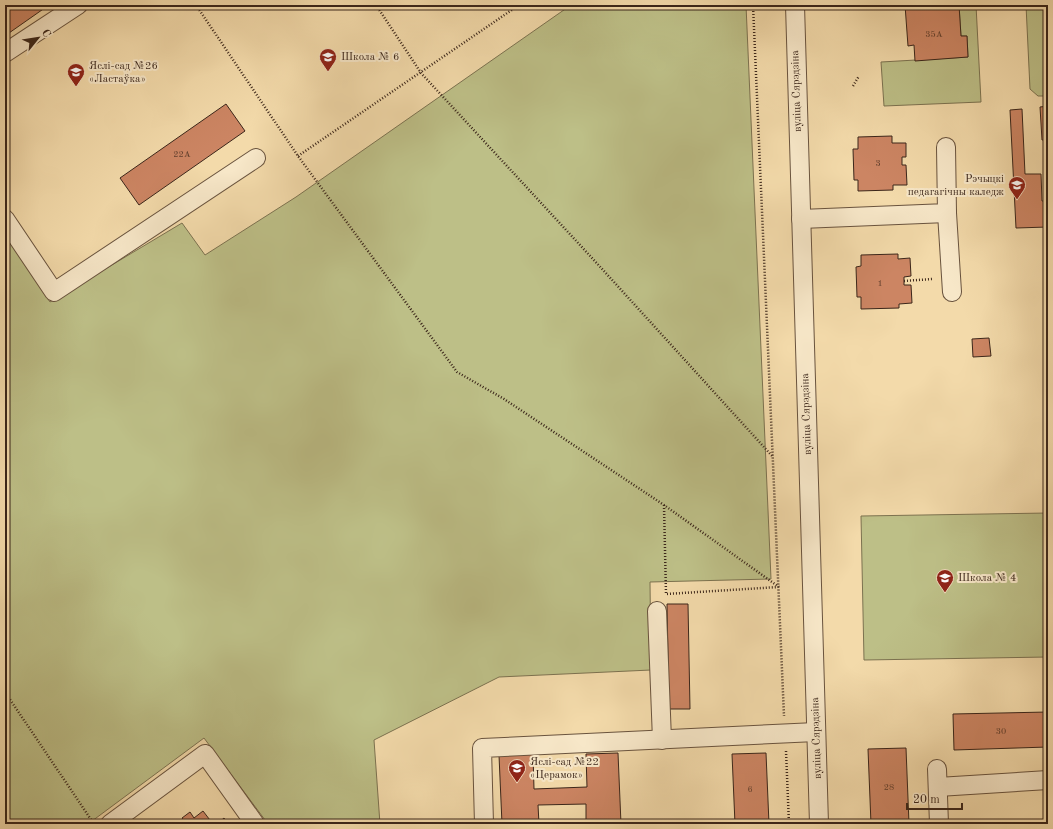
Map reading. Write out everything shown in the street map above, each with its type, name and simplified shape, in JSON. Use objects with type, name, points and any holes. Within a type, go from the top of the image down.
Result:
[{"type":"street","points":[[5,53],[78,5]]},
{"type":"street","name":"вуліца Сярэдзіна","points":[[795,5],[819,824]]},
{"type":"street","points":[[946,147],[947,213],[952,292]]},
{"type":"street","points":[[5,220],[54,292],[256,158]]},
{"type":"street","points":[[801,219],[947,213]]},
{"type":"street","points":[[657,611],[662,740]]},
{"type":"street","points":[[484,824],[482,748],[816,732]]},
{"type":"street","points":[[110,824],[205,754],[256,824]]},
{"type":"street","points":[[937,769],[939,824]]},
{"type":"street","points":[[938,787],[1048,780]]},
{"type":"path","points":[[196,5],[298,156],[457,372],[504,400],[664,505],[779,587]]},
{"type":"path","points":[[376,5],[420,73],[604,271],[773,458]]},
{"type":"path","points":[[298,156],[519,5]]},
{"type":"path","points":[[753,5],[789,824]]},
{"type":"path","points":[[853,86],[859,76]]},
{"type":"path","points":[[904,281],[932,279]]},
{"type":"path","points":[[664,505],[666,594],[779,587]]},
{"type":"path","points":[[5,692],[94,824]]},
{"type":"green space","points":[[571,5],[746,5],[771,579],[650,582],[651,670],[499,677],[374,740],[380,824],[268,824],[204,738],[88,824],[5,824],[5,235],[50,302],[182,223],[205,255],[296,197]]},
{"type":"green space","points":[[959,5],[976,5],[981,102],[884,106],[881,62],[968,57],[967,36],[961,36]]},
{"type":"green space","points":[[1026,5],[1048,5],[1048,96],[1038,96],[1030,89]]},
{"type":"green space","points":[[1048,513],[1048,657],[864,660],[861,516]]},
{"type":"building","points":[[5,5],[49,5],[9,33],[5,27]]},
{"type":"building","points":[[905,5],[959,5],[961,36],[967,36],[968,57],[915,61],[914,45],[908,46]]},
{"type":"building","points":[[226,104],[245,131],[139,205],[120,178]]},
{"type":"building","points":[[1048,106],[1048,140],[1042,140],[1040,107]]},
{"type":"building","points":[[1022,109],[1025,174],[1041,174],[1042,201],[1048,201],[1048,227],[1016,228],[1010,110]]},
{"type":"building","points":[[892,136],[892,143],[906,143],[906,157],[902,157],[902,165],[906,165],[907,185],[893,185],[893,190],[858,191],[858,180],[854,180],[853,149],[858,149],[858,137]]},
{"type":"building","points":[[898,254],[898,259],[910,258],[911,276],[904,277],[904,285],[911,285],[912,303],[899,304],[899,308],[861,309],[861,297],[857,297],[856,267],[861,266],[861,255]]},
{"type":"building","points":[[989,338],[991,356],[973,357],[972,339]]},
{"type":"building","points":[[667,604],[688,604],[690,709],[669,709]]},
{"type":"building","points":[[1048,712],[1048,747],[954,750],[953,714]]},
{"type":"building","points":[[906,748],[909,824],[871,824],[868,749]]},
{"type":"building","points":[[533,753],[534,789],[587,787],[586,754],[618,753],[621,824],[586,824],[586,804],[538,805],[539,824],[502,824],[499,755]]},
{"type":"building","points":[[766,753],[769,824],[735,824],[732,754]]},
{"type":"building","points":[[203,811],[213,824],[183,824],[185,822],[182,818],[190,812],[194,818]]},
{"type":"building","points":[[224,818],[228,824],[217,824]]},
{"type":"place","name":"Школа № 6","points":[[328,72]]},
{"type":"place","name":"Яслі-сад №26 «Ластаўка»","points":[[76,87]]},
{"type":"place","name":"Рэчыцкі педагагічны каледж","points":[[1017,200]]},
{"type":"place","name":"Школа № 4","points":[[945,593]]},
{"type":"place","name":"Яслі-сад №22 «Церамок»","points":[[517,783]]}]
